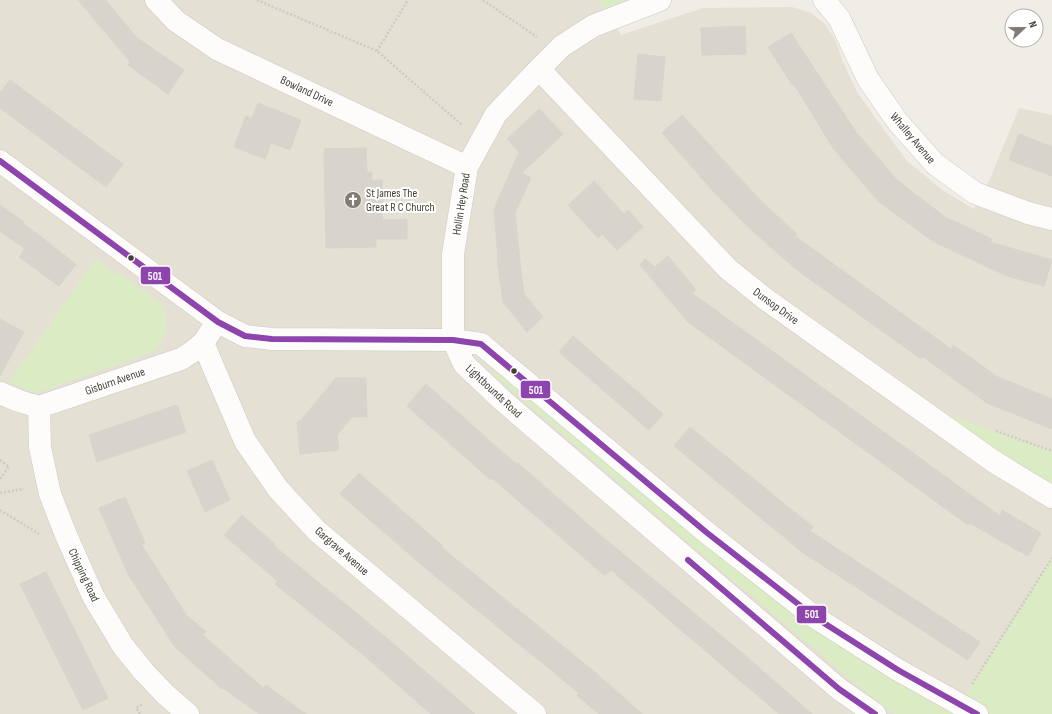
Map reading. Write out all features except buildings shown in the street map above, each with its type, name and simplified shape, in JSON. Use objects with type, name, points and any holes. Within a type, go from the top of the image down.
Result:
[{"type":"street","name":"Bowland Drive","points":[[156,0],[176,21],[217,49],[467,167]]},
{"type":"street","points":[[539,69],[562,46],[593,26],[660,0]]},
{"type":"street","name":"Whalley Avenue","points":[[824,0],[839,18],[868,79],[897,121],[934,164],[975,193],[1028,213],[1052,219]]},
{"type":"street","name":"Hollin Hey Road","points":[[453,340],[453,254],[467,167],[496,114],[539,69]]},
{"type":"street","name":"Dunsop Drive","points":[[539,69],[728,269],[764,298],[993,461],[1052,497]]},
{"type":"street","points":[[0,161],[218,322],[245,336],[272,339],[453,340],[481,344],[706,532],[816,618],[898,670],[969,709]]},
{"type":"street","name":"Gisburn Avenue","points":[[39,407],[181,359],[203,343],[218,322]]},
{"type":"street","name":"Lightbounds Road","points":[[453,340],[464,364],[502,400],[839,689],[875,714]]},
{"type":"street","name":"Gargrave Avenue","points":[[203,343],[245,441],[278,489],[318,531],[535,714]]},
{"type":"street","points":[[0,393],[19,402],[39,407]]},
{"type":"street","name":"Chipping Road","points":[[39,407],[40,447],[50,494],[66,536],[93,596],[123,646],[144,672],[165,694],[188,714]]},
{"type":"path","points":[[257,0],[377,51],[481,142]]},
{"type":"path","points":[[377,51],[408,0]]},
{"type":"path","points":[[483,0],[557,51]]},
{"type":"path","points":[[0,460],[9,467],[0,479]]},
{"type":"path","points":[[969,709],[1052,558]]},
{"type":"shaded area","points":[[0,0],[599,0],[621,35],[703,8],[792,7],[811,13],[824,23],[835,39],[843,62],[857,92],[907,161],[942,190],[974,209],[989,181],[1019,108],[1052,115],[1052,714],[0,714]]},
{"type":"green space","points":[[599,0],[628,0],[605,10]]},
{"type":"green space","points":[[96,259],[115,275],[118,272],[161,304],[166,316],[166,331],[161,343],[152,352],[40,392],[29,391],[9,382]]},
{"type":"green space","points":[[499,368],[956,714],[895,714],[887,709],[716,566],[492,373]]},
{"type":"green space","points":[[928,408],[1052,451],[1052,493]]},
{"type":"green space","points":[[1052,558],[1052,714],[980,714],[960,704]]},
{"type":"transit line","name":"501","points":[[0,161],[218,322],[245,336],[272,339],[453,340],[481,344],[706,532],[816,618],[898,670],[977,714]]},
{"type":"transit line","name":"501","points":[[688,560],[839,689],[875,714]]},
{"type":"place","name":"St James The Great R C Church","points":[[353,200]]}]
